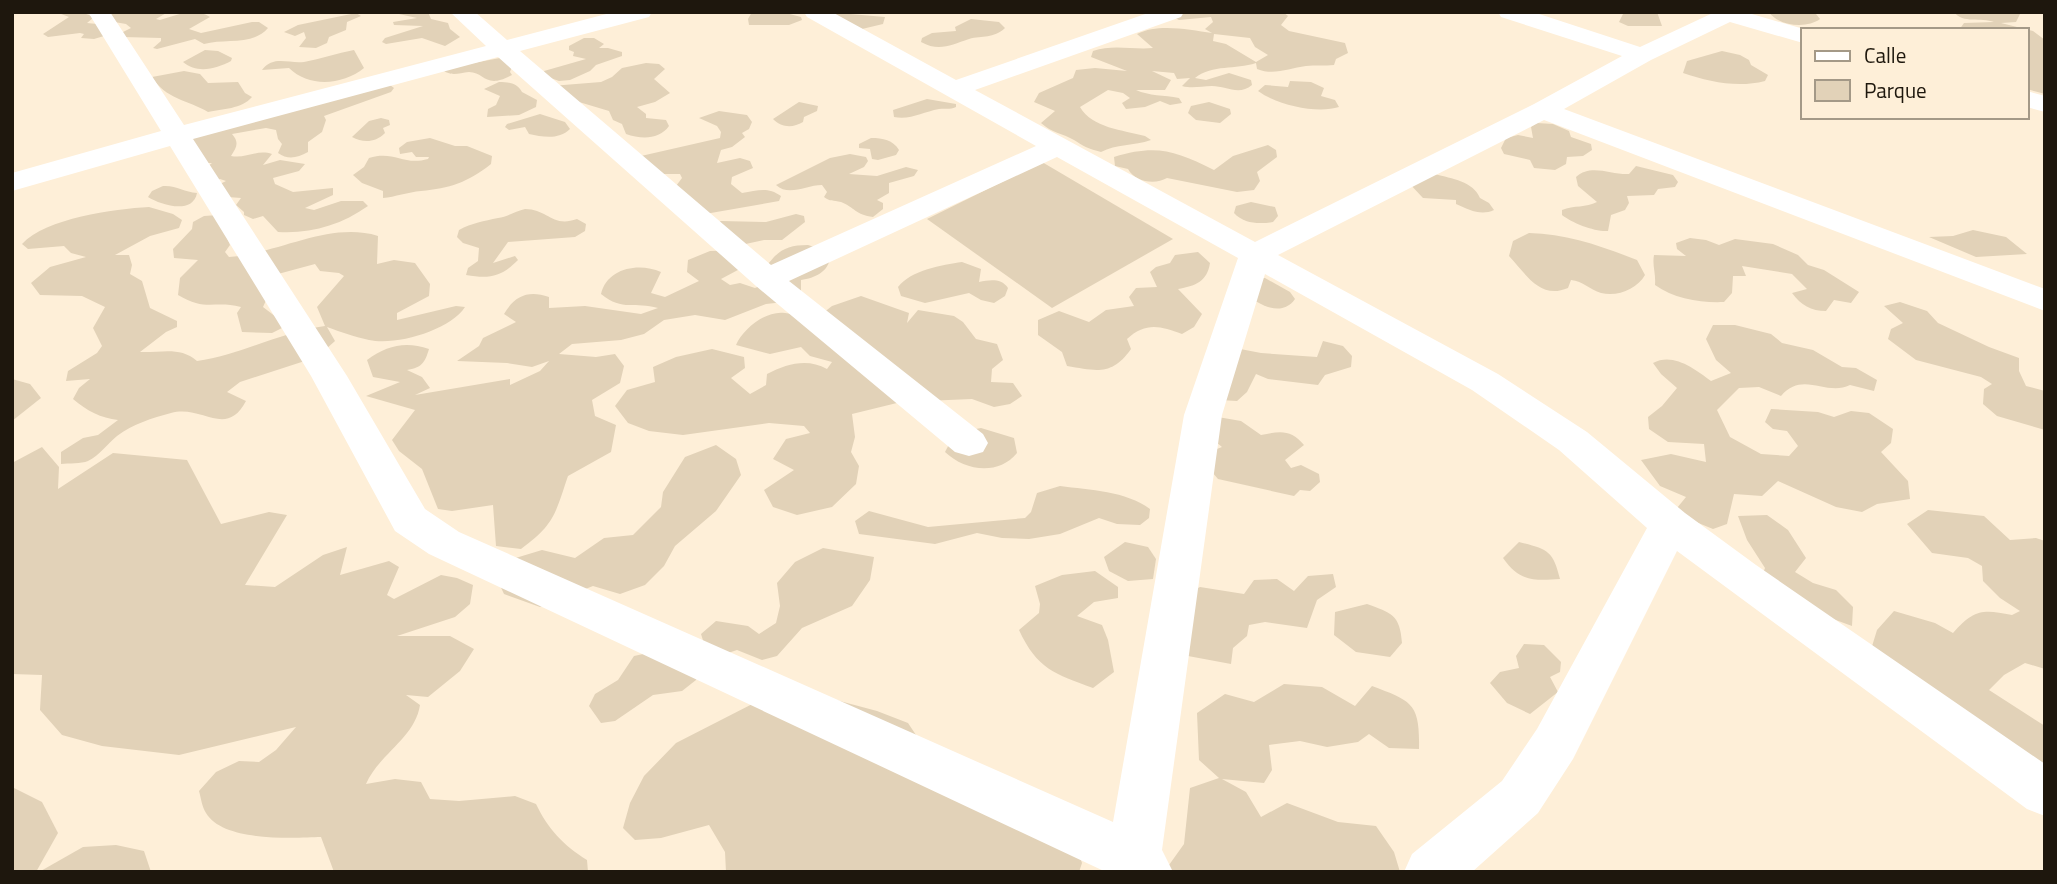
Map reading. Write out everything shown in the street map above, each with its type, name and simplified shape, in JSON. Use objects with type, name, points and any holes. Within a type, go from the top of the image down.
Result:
[{"type":"street","points":[[99,12],[328,376],[410,520],[444,542],[1140,865],[1203,415],[1255,254],[1543,110],[1642,55],[1732,14],[1801,35]]},
{"type":"street","points":[[461,12],[767,279],[969,443]]},
{"type":"street","points":[[12,182],[177,135],[641,12]]},
{"type":"street","points":[[815,12],[1485,382],[1573,441],[1670,524],[1892,686],[2045,793]]},
{"type":"street","points":[[954,89],[1173,12]]},
{"type":"street","points":[[1509,12],[1642,55]]},
{"type":"street","points":[[1543,110],[2045,301]]},
{"type":"street","points":[[767,279],[1058,146]]},
{"type":"street","points":[[1431,872],[1520,797],[1555,744],[1670,524]]},
{"type":"green space","points":[[56,12],[81,12],[94,17],[87,23],[97,24],[104,36],[94,39],[81,38],[84,34],[80,33],[48,37],[43,34],[69,17]]},
{"type":"green space","points":[[100,12],[168,12],[156,19],[160,20],[185,13],[204,14],[210,17],[189,29],[201,33],[252,22],[259,22],[268,28],[262,34],[247,39],[204,44],[195,39],[157,49],[153,48],[161,38],[123,37],[121,33],[131,28],[126,24],[103,20]]},
{"type":"green space","points":[[390,12],[428,12],[431,19],[448,23],[450,29],[460,37],[445,46],[422,38],[386,44],[382,42],[385,38],[423,26],[394,25],[393,22],[417,18]]},
{"type":"green space","points":[[752,12],[782,12],[801,17],[802,20],[789,25],[749,25],[748,19]]},
{"type":"green space","points":[[823,12],[850,12],[885,17],[883,24],[862,29]]},
{"type":"green space","points":[[1283,12],[1288,16],[1281,25],[1289,31],[1345,43],[1348,53],[1336,59],[1334,65],[1269,72],[1257,69],[1256,63],[1217,69],[1195,78],[1206,80],[1229,73],[1251,80],[1252,85],[1242,90],[1212,86],[1186,87],[1182,86],[1190,78],[1177,79],[1174,73],[1152,71],[1171,80],[1165,90],[1136,90],[1179,98],[1182,103],[1170,105],[1160,101],[1145,107],[1126,109],[1122,103],[1130,98],[1123,93],[1108,90],[1080,107],[1085,114],[1100,124],[1151,140],[1101,152],[1041,123],[1055,111],[1034,102],[1039,93],[1073,78],[1076,70],[1095,68],[1127,71],[1091,57],[1093,51],[1108,48],[1153,48],[1137,34],[1155,29],[1174,28],[1212,33],[1205,29],[1213,22],[1211,17],[1179,20],[1168,14]],"holes":[[[1214,34],[1250,38],[1255,47],[1268,55],[1256,62],[1226,44],[1213,41]]]},
{"type":"green space","points":[[1624,12],[1657,12],[1662,26],[1628,26],[1619,22]]},
{"type":"green space","points":[[1769,12],[1821,12],[1816,14],[1820,19],[1814,22],[1793,25],[1773,17]]},
{"type":"green space","points":[[1954,12],[2021,12],[2016,22],[2001,23],[2021,28],[1960,28],[1964,23],[1994,22],[1958,16]]},
{"type":"green space","points":[[356,13],[361,16],[347,22],[346,30],[329,37],[327,43],[316,48],[299,47],[306,38],[304,32],[295,36],[284,32],[298,25]]},
{"type":"green space","points":[[971,19],[999,22],[1005,28],[992,35],[945,46],[934,47],[921,42],[922,38],[932,33],[956,31],[955,27]]},
{"type":"green space","points":[[2029,30],[2045,40],[2045,94],[2029,90]]},
{"type":"green space","points":[[584,38],[594,38],[604,44],[599,48],[622,52],[622,56],[596,65],[590,71],[570,80],[559,81],[545,76],[544,71],[586,59],[573,56],[574,52],[569,50],[569,46]]},
{"type":"green space","points":[[205,50],[218,51],[232,58],[231,61],[207,69],[194,68],[183,62]]},
{"type":"green space","points":[[354,50],[364,68],[336,81],[306,79],[289,68],[262,70],[276,61],[304,62]]},
{"type":"green space","points":[[1722,51],[1749,60],[1751,65],[1768,75],[1765,81],[1724,83],[1683,73],[1687,61]]},
{"type":"green space","points":[[500,58],[513,64],[510,72],[512,75],[496,81],[474,73],[451,74],[441,69]]},
{"type":"green space","points":[[646,63],[659,64],[665,69],[654,79],[670,93],[655,102],[637,107],[646,114],[646,118],[666,120],[669,126],[655,136],[638,137],[626,134],[622,124],[613,120],[609,111],[579,102],[551,86],[601,82],[622,68]]},
{"type":"green space","points":[[184,71],[200,74],[208,83],[238,82],[245,93],[252,97],[237,106],[208,112],[170,95],[152,77]]},
{"type":"green space","points":[[1290,81],[1311,82],[1324,88],[1321,96],[1335,100],[1339,107],[1297,107],[1258,91],[1265,85],[1288,87]]},
{"type":"green space","points":[[499,82],[515,85],[537,100],[536,107],[519,115],[487,117],[488,109],[496,105],[500,96],[484,89]]},
{"type":"green space","points":[[390,85],[394,88],[391,92],[324,116],[326,120],[322,132],[308,142],[308,152],[300,156],[289,157],[278,153],[282,144],[276,130],[266,128],[232,134],[237,143],[231,156],[267,153],[272,154],[263,165],[280,160],[305,164],[299,171],[273,178],[275,184],[293,192],[333,188],[333,195],[305,208],[314,210],[341,201],[363,201],[368,206],[336,223],[314,230],[278,232],[263,216],[253,219],[244,215],[236,205],[241,198],[228,197],[220,184],[226,181],[214,181],[208,166],[212,163],[203,163],[167,133]]},
{"type":"green space","points":[[927,99],[956,104],[956,107],[911,117],[894,117],[893,110]]},
{"type":"green space","points":[[799,102],[818,106],[817,111],[804,117],[803,122],[791,126],[780,124],[773,119]]},
{"type":"green space","points":[[1209,102],[1230,109],[1231,114],[1220,123],[1196,120],[1188,113],[1191,106]]},
{"type":"green space","points":[[719,111],[747,115],[752,122],[749,129],[742,133],[745,137],[732,147],[721,150],[717,163],[740,158],[750,161],[753,168],[732,177],[731,184],[742,193],[771,191],[781,196],[779,201],[705,214],[676,186],[682,178],[680,174],[658,174],[641,156],[720,138],[721,132],[717,126],[699,118]]},
{"type":"green space","points":[[540,114],[565,122],[570,129],[561,135],[545,137],[529,134],[525,127],[509,130],[505,127],[507,124]]},
{"type":"green space","points":[[381,118],[389,120],[390,125],[383,128],[385,133],[377,139],[369,141],[352,137],[369,121]]},
{"type":"green space","points":[[1537,123],[1553,124],[1569,131],[1571,137],[1591,144],[1592,150],[1583,156],[1567,157],[1566,164],[1555,170],[1534,168],[1530,160],[1504,154],[1501,148],[1506,138],[1518,135],[1533,138],[1531,127]]},
{"type":"green space","points":[[430,138],[455,146],[467,146],[492,156],[491,164],[474,176],[450,186],[383,198],[383,191],[362,183],[353,175],[364,167],[369,158],[378,156],[412,161],[428,159],[429,157],[416,157],[412,152],[400,154],[399,148],[407,142]]},
{"type":"green space","points":[[871,138],[887,140],[899,150],[896,155],[872,159],[870,149],[859,148],[859,144]]},
{"type":"green space","points":[[1268,145],[1276,150],[1277,157],[1257,172],[1260,181],[1254,190],[1237,192],[1167,178],[1146,181],[1135,177],[1128,169],[1115,166],[1114,157],[1154,150],[1177,154],[1214,170],[1233,156]]},
{"type":"green space","points":[[850,154],[866,157],[868,161],[864,167],[849,174],[877,176],[906,167],[918,170],[914,176],[889,183],[889,193],[877,200],[883,203],[883,209],[873,217],[863,215],[841,202],[826,199],[824,197],[827,192],[822,185],[786,190],[776,185],[830,158]]},
{"type":"green space","points":[[1042,162],[1173,239],[1052,308],[927,219]]},
{"type":"green space","points":[[1636,166],[1673,175],[1678,182],[1675,187],[1658,189],[1654,195],[1627,196],[1629,203],[1625,210],[1611,215],[1608,231],[1584,226],[1562,215],[1562,210],[1597,202],[1578,186],[1576,177],[1582,173],[1595,170],[1629,174]]},
{"type":"green space","points":[[1435,174],[1467,184],[1494,210],[1480,212],[1456,204],[1456,200],[1423,198],[1408,182]]},
{"type":"green space","points":[[163,186],[197,193],[194,200],[183,206],[168,205],[148,197],[152,191]]},
{"type":"green space","points":[[1251,202],[1275,207],[1278,216],[1273,222],[1257,223],[1242,219],[1234,213],[1236,206]]},
{"type":"green space","points":[[149,207],[173,214],[182,220],[179,228],[150,236],[115,255],[129,255],[132,265],[130,274],[142,281],[150,308],[177,321],[177,327],[140,352],[184,353],[197,361],[325,326],[317,307],[344,276],[320,271],[315,264],[278,274],[263,307],[280,320],[282,328],[272,333],[242,332],[237,313],[241,307],[196,303],[178,295],[180,278],[198,260],[174,258],[173,249],[192,229],[193,222],[204,216],[218,215],[230,245],[225,252],[229,257],[247,255],[322,235],[360,232],[378,236],[377,264],[394,260],[415,263],[430,284],[429,296],[397,313],[397,320],[456,306],[465,307],[448,323],[422,334],[394,341],[369,340],[327,327],[335,341],[317,357],[240,382],[227,392],[246,401],[230,418],[213,418],[182,411],[171,413],[123,432],[88,461],[61,464],[61,452],[83,438],[98,435],[118,420],[94,413],[73,399],[79,388],[90,379],[66,381],[68,371],[97,353],[102,346],[93,328],[105,307],[82,296],[40,295],[31,283],[50,267],[86,257],[71,253],[64,246],[28,249],[22,244],[47,228],[81,216]]},
{"type":"green space","points":[[525,209],[556,220],[577,219],[586,224],[585,231],[575,237],[508,242],[493,263],[515,256],[518,260],[512,266],[495,275],[466,275],[468,268],[478,261],[479,248],[463,243],[457,237],[459,230]]},
{"type":"green space","points":[[796,214],[804,216],[805,222],[782,240],[764,240],[741,245],[702,230],[721,221],[766,222]]},
{"type":"green space","points":[[1973,230],[2006,237],[2027,254],[1976,257],[1929,237],[1953,236]]},
{"type":"green space","points":[[1529,233],[1571,238],[1610,250],[1637,260],[1645,275],[1632,288],[1614,294],[1601,293],[1571,280],[1568,288],[1549,291],[1534,283],[1509,256],[1513,241]]},
{"type":"green space","points":[[1690,238],[1719,245],[1735,239],[1773,244],[1798,255],[1808,265],[1824,270],[1859,292],[1851,303],[1834,300],[1826,311],[1816,310],[1803,304],[1792,293],[1807,289],[1792,274],[1742,266],[1746,276],[1733,276],[1732,293],[1724,302],[1679,297],[1655,285],[1654,255],[1686,256],[1677,249],[1676,243]]},
{"type":"green space","points":[[808,245],[827,251],[829,263],[820,274],[801,280],[801,291],[784,302],[766,304],[725,320],[695,315],[664,320],[644,334],[621,340],[572,344],[559,354],[596,357],[615,354],[624,366],[620,383],[592,400],[595,416],[616,425],[611,452],[568,476],[560,500],[547,525],[521,549],[496,546],[493,505],[452,511],[438,509],[422,469],[399,451],[392,440],[415,410],[366,396],[400,382],[373,377],[367,360],[397,346],[412,345],[429,349],[422,364],[407,370],[422,377],[430,388],[415,395],[510,379],[510,385],[540,371],[549,361],[532,367],[457,361],[479,346],[483,338],[516,322],[504,314],[513,302],[523,296],[535,294],[549,297],[549,308],[585,306],[641,314],[658,308],[616,303],[601,294],[604,285],[617,273],[634,268],[661,272],[651,293],[665,297],[699,281],[687,272],[688,260],[710,251],[742,250],[751,263],[721,279],[730,285],[740,283],[755,288],[782,277],[766,267],[775,256],[789,247]]},
{"type":"green space","points":[[1198,252],[1210,263],[1206,275],[1195,284],[1178,289],[1202,314],[1194,327],[1182,334],[1153,327],[1141,330],[1127,339],[1131,349],[1124,358],[1103,370],[1067,366],[1062,352],[1038,335],[1038,320],[1059,311],[1089,322],[1106,310],[1134,306],[1129,297],[1136,288],[1157,287],[1150,272],[1170,263],[1175,255]]},
{"type":"green space","points":[[962,262],[981,269],[979,282],[995,281],[1005,285],[1008,288],[1005,296],[994,303],[969,293],[925,303],[901,296],[898,287],[911,276],[927,269]]},
{"type":"green space","points":[[1265,278],[1290,292],[1295,299],[1283,308],[1276,308],[1261,304],[1243,292],[1247,279]]},
{"type":"green space","points":[[861,296],[909,313],[907,323],[918,310],[954,316],[963,322],[976,339],[997,344],[1003,360],[992,369],[991,382],[1013,383],[1022,396],[1010,404],[994,407],[972,399],[901,402],[852,414],[855,437],[851,452],[859,466],[856,484],[832,507],[797,515],[773,507],[764,490],[794,470],[773,459],[786,439],[810,433],[804,426],[769,423],[683,435],[649,431],[628,423],[615,406],[627,390],[655,382],[653,367],[676,357],[712,349],[744,357],[745,368],[731,378],[750,394],[766,385],[767,374],[782,367],[805,363],[827,369],[832,362],[810,356],[801,347],[770,354],[736,345],[750,327],[770,314],[792,314],[813,321],[832,306]]},
{"type":"green space","points":[[1900,302],[1927,311],[1938,323],[2019,358],[2019,371],[2026,386],[2045,391],[2045,430],[1997,416],[1983,404],[1984,389],[1992,384],[1981,377],[1916,360],[1888,339],[1891,329],[1903,323],[1884,306]]},
{"type":"green space","points":[[1713,325],[1735,325],[1771,334],[1782,343],[1813,350],[1842,367],[1856,368],[1877,380],[1874,391],[1850,385],[1832,388],[1806,384],[1789,389],[1781,396],[1759,387],[1739,388],[1717,410],[1730,437],[1761,454],[1789,456],[1798,446],[1787,431],[1773,429],[1765,422],[1771,409],[1818,412],[1834,417],[1851,411],[1869,413],[1893,429],[1891,443],[1881,452],[1908,481],[1910,499],[1877,504],[1862,512],[1836,507],[1778,481],[1762,496],[1734,494],[1727,524],[1713,529],[1686,518],[1677,508],[1686,497],[1660,486],[1641,460],[1671,454],[1706,462],[1704,444],[1668,442],[1649,429],[1648,417],[1662,406],[1677,388],[1653,363],[1668,359],[1683,363],[1711,381],[1731,373],[1716,360],[1706,339]]},
{"type":"green space","points":[[1323,341],[1343,346],[1352,356],[1351,367],[1325,375],[1318,385],[1268,379],[1256,374],[1247,392],[1237,401],[1219,400],[1235,348],[1261,353],[1317,357]]},
{"type":"green space","points":[[12,379],[30,384],[41,398],[12,421]]},
{"type":"green space","points":[[1212,416],[1241,421],[1261,435],[1280,432],[1294,436],[1304,445],[1285,460],[1291,468],[1301,465],[1319,474],[1320,482],[1310,491],[1300,490],[1294,496],[1218,479],[1212,472],[1209,452],[1222,447],[1216,442]]},
{"type":"green space","points":[[981,428],[1014,438],[1017,453],[1001,465],[981,468],[962,463],[945,452],[955,433]]},
{"type":"green space","points":[[716,445],[736,459],[741,475],[716,511],[675,546],[664,566],[645,585],[620,594],[593,586],[540,607],[504,594],[497,579],[509,560],[542,550],[575,558],[604,538],[633,535],[661,507],[663,492],[685,457]]},
{"type":"green space","points":[[42,447],[59,467],[58,489],[113,453],[187,460],[221,524],[269,512],[287,515],[245,585],[275,587],[323,555],[347,547],[340,575],[389,561],[399,567],[387,595],[394,599],[441,575],[473,585],[470,604],[455,617],[397,636],[450,636],[474,649],[460,671],[428,697],[406,695],[420,705],[417,717],[366,784],[395,779],[421,782],[430,799],[459,801],[515,796],[536,804],[557,836],[587,860],[588,872],[334,872],[321,837],[242,834],[215,822],[205,811],[199,791],[216,772],[239,761],[259,762],[276,750],[296,727],[179,755],[102,746],[62,735],[40,710],[42,675],[12,674],[12,463]]},
{"type":"green space","points":[[1060,486],[1130,498],[1150,509],[1149,518],[1140,525],[1117,524],[1099,518],[1060,534],[1029,539],[1002,538],[977,533],[935,544],[859,534],[855,521],[869,511],[928,527],[1025,518],[1031,512],[1037,493]]},
{"type":"green space","points":[[1928,510],[1984,516],[2010,540],[2036,538],[2045,541],[2045,669],[2025,663],[2004,675],[1989,690],[2045,726],[2045,794],[1869,656],[1877,630],[1894,611],[1935,623],[1953,633],[1973,615],[1994,612],[2012,615],[2020,611],[2000,598],[1983,581],[1982,566],[1968,558],[1932,553],[1907,524]]},
{"type":"green space","points":[[1767,515],[1788,530],[1806,558],[1795,572],[1813,583],[1836,590],[1853,607],[1852,626],[1806,609],[1758,586],[1765,568],[1747,540],[1738,516]]},
{"type":"green space","points":[[1125,542],[1148,547],[1156,559],[1153,579],[1128,581],[1109,571],[1104,557]]},
{"type":"green space","points":[[1519,542],[1547,552],[1555,562],[1560,579],[1527,578],[1509,566],[1503,558]]},
{"type":"green space","points":[[823,548],[874,557],[870,580],[852,606],[802,628],[777,656],[762,660],[737,650],[722,655],[707,653],[701,634],[716,621],[748,626],[759,634],[776,623],[780,606],[777,583],[795,562]]},
{"type":"green space","points":[[1095,571],[1118,587],[1118,598],[1094,602],[1077,616],[1102,625],[1108,640],[1114,672],[1093,688],[1068,679],[1040,662],[1019,630],[1039,613],[1040,604],[1035,586],[1062,575]]},
{"type":"green space","points":[[1333,574],[1336,587],[1317,600],[1307,628],[1265,622],[1249,625],[1247,636],[1233,648],[1231,664],[1188,656],[1174,600],[1200,587],[1244,594],[1254,580],[1277,579],[1294,591],[1308,576]]},
{"type":"green space","points":[[1367,604],[1393,616],[1399,626],[1402,643],[1390,657],[1356,652],[1334,635],[1335,612]]},
{"type":"green space","points":[[1524,644],[1544,645],[1561,662],[1560,672],[1550,677],[1558,692],[1530,714],[1507,703],[1490,683],[1500,672],[1519,668],[1516,656]]},
{"type":"green space","points":[[666,649],[701,667],[696,680],[682,691],[653,695],[615,721],[601,723],[589,706],[595,694],[618,680],[634,656]]},
{"type":"green space","points":[[1284,684],[1322,687],[1355,706],[1372,686],[1405,700],[1411,706],[1418,722],[1419,749],[1389,748],[1369,734],[1358,742],[1327,747],[1300,741],[1269,745],[1272,770],[1264,783],[1222,779],[1246,792],[1261,817],[1287,803],[1338,822],[1376,826],[1394,852],[1400,872],[1164,872],[1184,844],[1190,788],[1219,778],[1199,760],[1197,713],[1225,694],[1254,702]]},
{"type":"green space","points":[[821,696],[877,711],[908,723],[928,753],[1072,834],[1082,863],[1079,872],[726,872],[725,852],[709,825],[661,838],[635,840],[623,828],[630,803],[644,776],[676,743],[766,697]]},
{"type":"green space","points":[[12,787],[42,802],[58,833],[36,872],[12,872]]},
{"type":"green space","points":[[116,845],[144,851],[151,872],[39,872],[83,847]]}]
